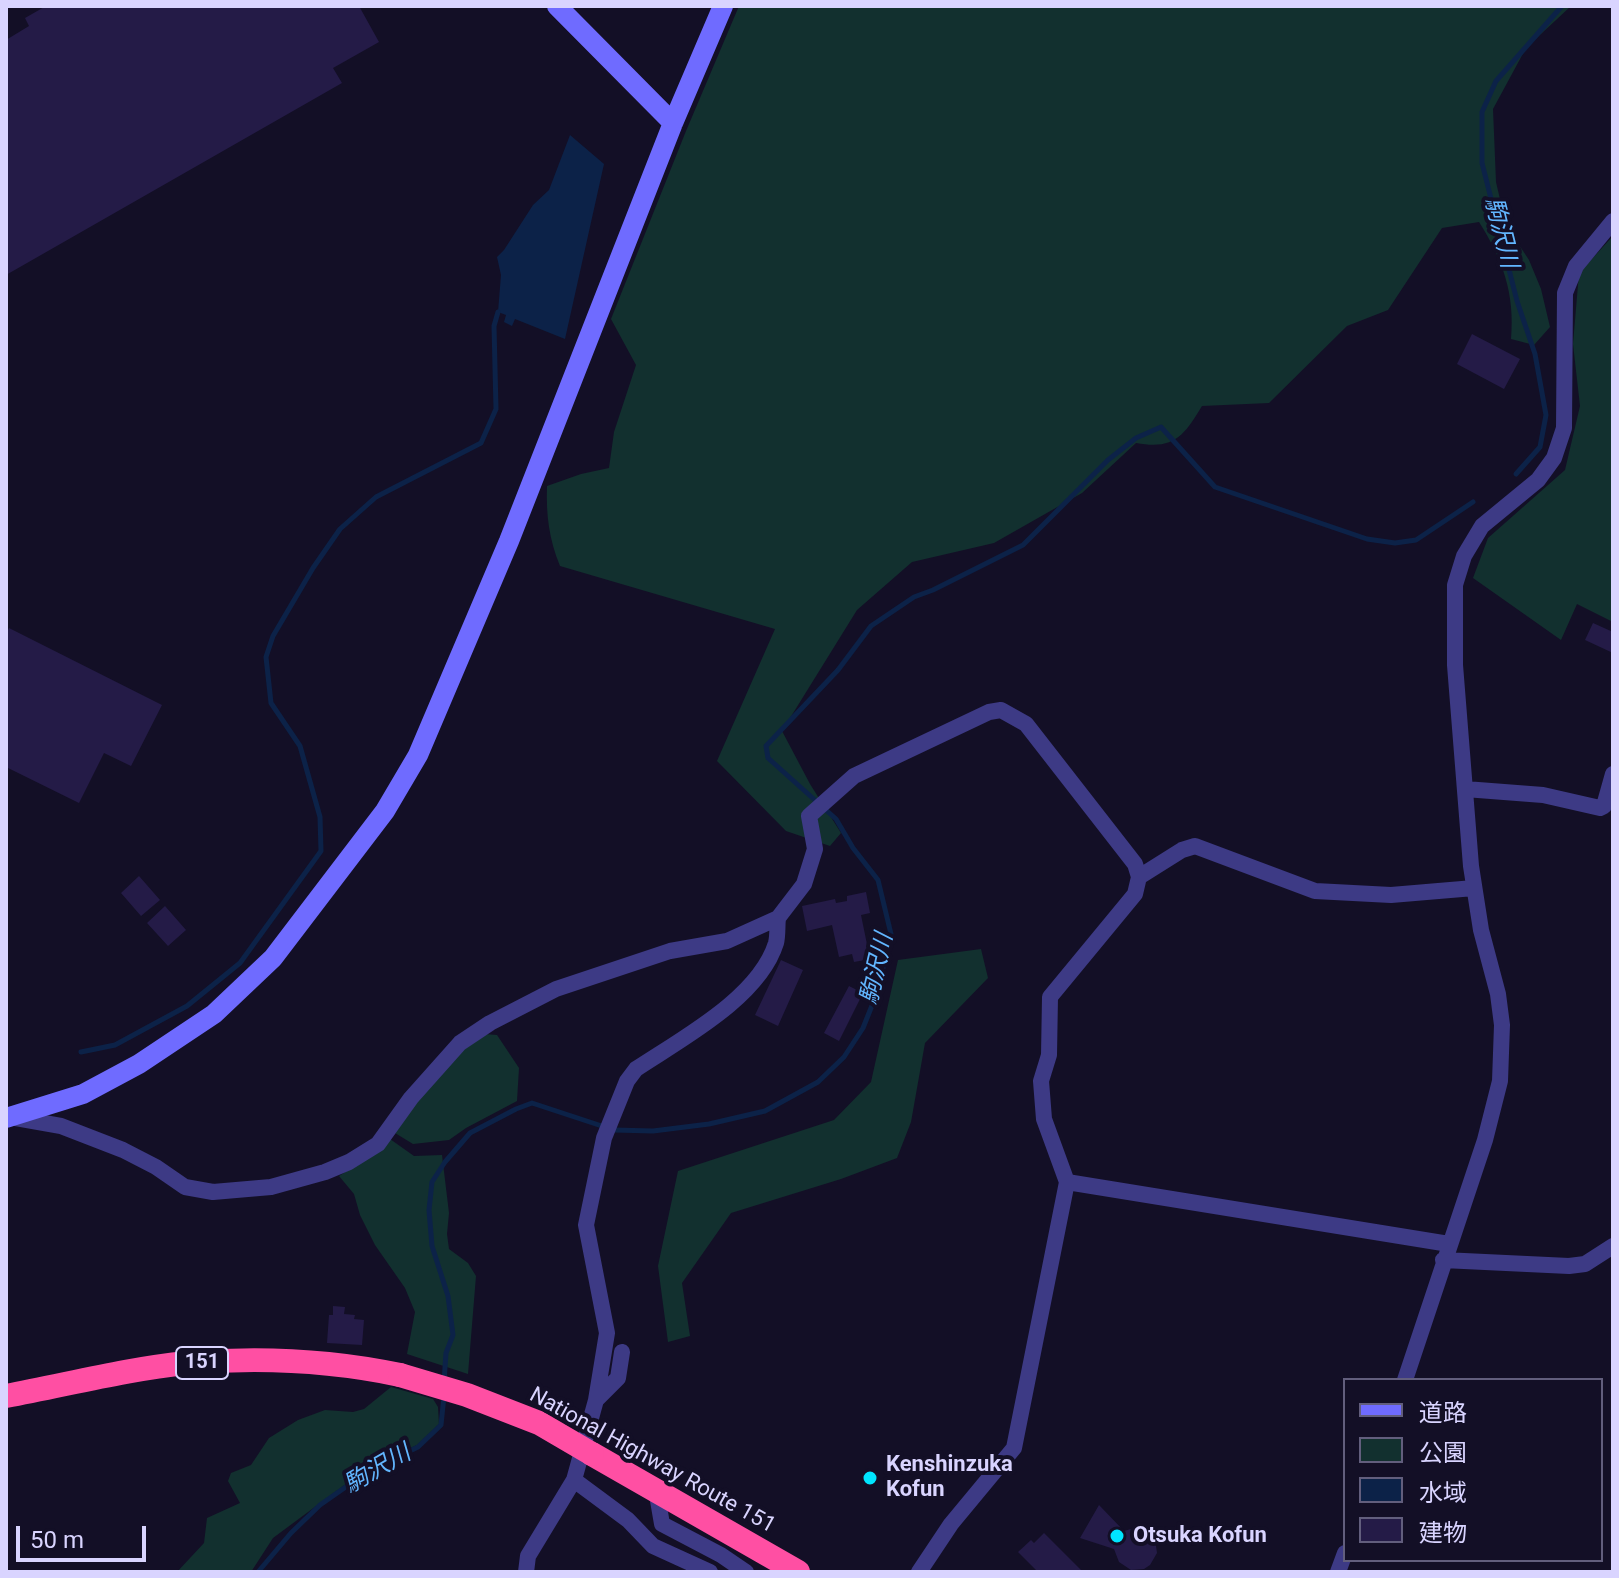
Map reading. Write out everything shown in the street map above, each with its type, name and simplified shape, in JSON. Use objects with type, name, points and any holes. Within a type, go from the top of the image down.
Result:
[{"type":"highway","name":"National Highway Route 151","points":[[6,1396],[185,1363],[279,1360],[358,1366],[400,1375],[467,1395],[539,1423],[798,1572]]},
{"type":"street","points":[[557,6],[673,123]]},
{"type":"street","points":[[8,1118],[83,1094],[139,1064],[214,1014],[273,958],[385,811],[418,755],[509,541],[673,123],[723,6]]},
{"type":"street","points":[[1406,1378],[1489,1127],[1500,1081],[1502,1025],[1474,888],[1465,789],[1455,665],[1455,585],[1464,556],[1482,526],[1538,480],[1554,458],[1564,428],[1565,293],[1576,266],[1613,221]]},
{"type":"street","points":[[8,1118],[61,1126],[123,1150],[185,1187],[213,1192],[271,1187],[325,1172],[378,1144],[411,1098],[460,1043],[539,996],[670,951],[727,941],[778,918],[804,884],[815,849],[809,816],[842,785],[854,776],[989,712],[1001,710],[1026,724],[1135,864],[1139,877],[1135,894],[1050,997],[1049,1055],[1041,1081],[1044,1119],[1067,1182],[1014,1448],[951,1524],[919,1572]]},
{"type":"street","points":[[1465,789],[1543,795],[1600,808],[1604,806],[1613,774]]},
{"type":"street","points":[[1139,877],[1182,850],[1195,846],[1315,891],[1391,895],[1474,888]]},
{"type":"street","points":[[526,1572],[528,1556],[574,1480],[596,1400],[607,1333],[586,1225],[604,1138],[627,1081],[636,1069],[725,1010],[757,977],[776,942],[778,918]]},
{"type":"street","points":[[1067,1182],[1449,1244]]},
{"type":"street","points":[[1443,1260],[1569,1266],[1585,1264],[1613,1246]]},
{"type":"street","points":[[596,1400],[618,1378],[622,1352]]},
{"type":"street","points":[[574,1480],[628,1520],[653,1546],[710,1572]]},
{"type":"street","points":[[656,1489],[662,1524],[746,1572]]},
{"type":"green space","points":[[739,6],[1571,6],[1526,48],[1493,109],[1496,182],[1506,225],[1529,260],[1541,289],[1550,327],[1534,345],[1511,339],[1511,307],[1506,278],[1479,222],[1442,228],[1388,310],[1347,326],[1269,403],[1202,406],[1176,438],[1160,444],[1136,443],[1082,493],[994,543],[912,562],[857,610],[782,731],[841,833],[830,846],[786,831],[717,761],[775,629],[560,566],[547,507],[547,486],[609,468],[614,432],[636,365],[611,319]]},
{"type":"green space","points":[[1613,236],[1613,622],[1577,604],[1561,640],[1473,578],[1488,538],[1565,470],[1580,406],[1573,344],[1579,273]]},
{"type":"green space","points":[[981,949],[988,978],[925,1043],[911,1122],[897,1158],[731,1213],[682,1283],[690,1336],[668,1342],[658,1266],[678,1171],[834,1120],[871,1082],[898,960]]},
{"type":"green space","points":[[484,1034],[497,1035],[519,1068],[517,1101],[449,1140],[413,1144],[395,1133],[442,1066]]},
{"type":"green space","points":[[390,1139],[414,1156],[442,1155],[449,1213],[449,1249],[468,1263],[476,1276],[468,1374],[407,1354],[415,1312],[405,1288],[375,1245],[360,1215],[354,1194],[339,1176]]},
{"type":"green space","points":[[391,1387],[433,1399],[438,1407],[439,1424],[417,1445],[366,1469],[273,1538],[251,1572],[177,1572],[204,1543],[207,1518],[240,1503],[228,1481],[231,1473],[251,1465],[269,1438],[298,1420],[325,1410],[353,1412],[364,1409]]},
{"type":"water","points":[[570,135],[604,164],[565,339],[515,319],[512,326],[504,322],[506,315],[498,312],[501,275],[497,257],[533,205],[549,190]]},
{"type":"building","points":[[46,6],[359,6],[379,42],[333,68],[342,83],[6,275],[6,40],[29,26],[25,18]]},
{"type":"building","points":[[1472,334],[1520,359],[1504,389],[1457,364]]},
{"type":"building","points":[[1593,623],[1613,632],[1613,653],[1585,640]]},
{"type":"building","points":[[9,628],[162,705],[131,766],[104,753],[79,803],[6,767],[6,634]]},
{"type":"building","points":[[139,876],[160,900],[141,916],[121,893]]},
{"type":"building","points":[[866,892],[870,913],[861,915],[870,959],[854,962],[852,954],[839,957],[832,925],[807,931],[802,906],[835,899],[836,903],[847,901],[847,896]]},
{"type":"building","points":[[165,906],[186,930],[168,946],[147,923]]},
{"type":"building","points":[[781,960],[803,970],[778,1026],[755,1015]]},
{"type":"building","points":[[849,986],[863,993],[839,1041],[824,1033]]},
{"type":"building","points":[[333,1306],[345,1307],[344,1314],[364,1320],[362,1345],[327,1343],[329,1315],[333,1315]]},
{"type":"building","name":"Otsuka Kofun","points":[[1099,1505],[1124,1531],[1138,1527],[1151,1533],[1157,1553],[1150,1565],[1131,1570],[1119,1562],[1114,1549],[1080,1538]]},
{"type":"building","points":[[1044,1533],[1083,1572],[1038,1572],[1018,1552]]},
{"type":"waterway","name":"駒沢川","points":[[1516,474],[1540,447],[1546,415],[1535,354],[1517,301],[1482,163],[1482,112],[1496,81],[1562,6]]},
{"type":"waterway","points":[[81,1052],[115,1045],[187,1006],[240,963],[321,851],[320,817],[300,746],[271,703],[266,657],[273,636],[340,529],[376,497],[481,443],[496,409],[494,326],[498,312]]},
{"type":"waterway","name":"駒沢川","points":[[444,1382],[446,1353],[453,1335],[448,1296],[432,1246],[429,1210],[432,1182],[470,1133],[532,1103],[614,1130],[653,1131],[709,1124],[765,1111],[818,1082],[844,1057],[863,1028],[877,993],[891,934],[878,880],[853,848],[836,819],[768,758],[766,746],[838,670],[871,626],[914,597],[1023,545],[1108,460],[1136,438],[1161,427],[1215,487],[1367,539],[1395,543],[1416,540],[1473,502]]},
{"type":"waterway","name":"駒沢川","points":[[258,1572],[320,1505],[370,1470],[418,1447],[441,1425],[444,1396]]},
{"type":"place","name":"Kenshinzuka Kofun","points":[[870,1478]]},
{"type":"place","name":"Otsuka Kofun","points":[[1117,1536]]}]
